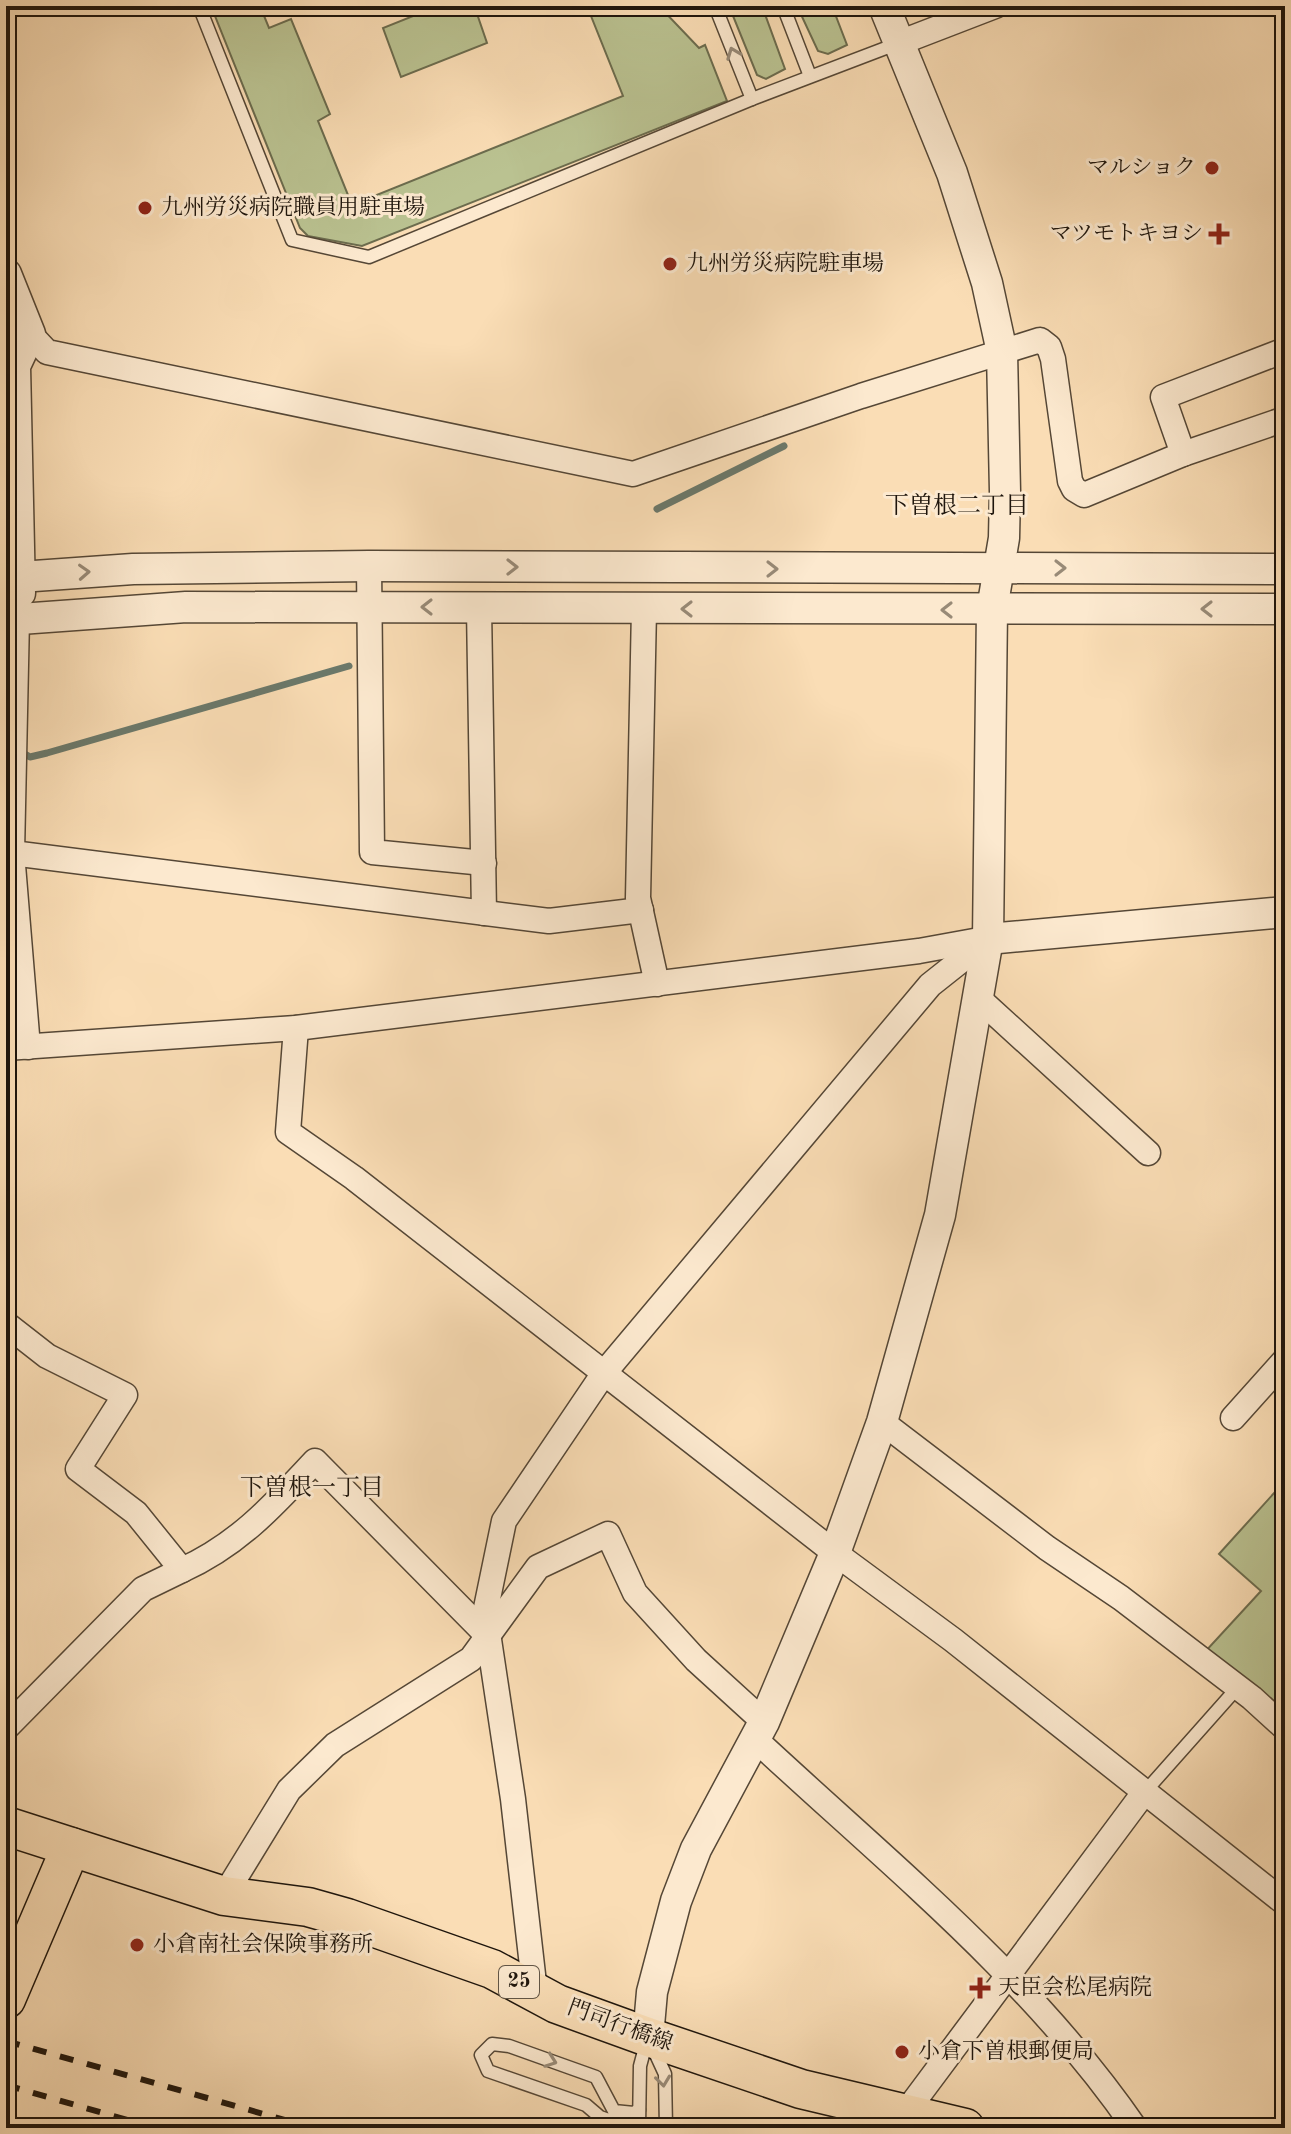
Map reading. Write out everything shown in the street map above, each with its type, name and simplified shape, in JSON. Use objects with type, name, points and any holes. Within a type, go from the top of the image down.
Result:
[{"type":"main road","name":"門司行橋線","points":[[6,1826],[224,1896],[308,1907],[347,1918],[492,1969],[581,2014],[801,2089],[965,2128]]},
{"type":"main road","points":[[6,1999],[71,1847]]},
{"type":"street","points":[[648,2037],[652,1992],[676,1901],[696,1849],[760,1731],[835,1553],[882,1422],[940,1215],[966,1081],[988,939],[992,609],[999,569],[1005,492],[1002,352],[987,283],[965,212],[884,6]]},
{"type":"street","points":[[899,43],[995,6]]},
{"type":"street","points":[[6,274],[30,334],[47,352],[633,474],[861,396],[1040,340],[1049,347],[1067,437],[1070,481],[1078,493],[1091,494],[1183,454],[1285,419]]},
{"type":"street","points":[[30,334],[15,366],[11,619],[17,1048],[296,1028],[919,951],[988,939],[1285,912]]},
{"type":"street","points":[[1183,454],[1163,397],[1285,350]]},
{"type":"street","points":[[14,577],[133,569],[369,566],[1285,569]]},
{"type":"street","points":[[369,566],[367,607],[372,852],[484,863]]},
{"type":"street","points":[[11,619],[186,607],[1285,609]]},
{"type":"street","points":[[479,608],[484,913]]},
{"type":"street","points":[[644,609],[641,910],[657,984]]},
{"type":"street","points":[[12,853],[549,921],[641,910]]},
{"type":"street","points":[[535,1992],[513,1799],[485,1613],[504,1521],[604,1373],[930,985],[988,939]]},
{"type":"street","points":[[977,997],[1148,1153]]},
{"type":"street","points":[[296,1028],[288,1132],[354,1178],[835,1553],[953,1640],[1143,1794],[1285,1903]]},
{"type":"street","points":[[6,1324],[47,1356],[125,1395],[78,1469],[136,1513],[182,1570]]},
{"type":"street","points":[[1233,1418],[1285,1360]]},
{"type":"street","points":[[882,1422],[1047,1548],[1121,1598],[1238,1687],[1285,1728]]},
{"type":"street","points":[[6,1728],[143,1589],[210,1558],[249,1531],[315,1461],[488,1636]]},
{"type":"street","points":[[224,1896],[289,1790],[335,1745],[471,1659],[538,1567],[608,1534],[635,1593],[760,1731],[1009,1973],[1096,2071],[1135,2128]]},
{"type":"street","points":[[906,2112],[1143,1794]]},
{"type":"lane","points":[[199,6],[292,240],[369,257],[752,99],[899,43]]},
{"type":"lane","points":[[715,6],[752,99]]},
{"type":"lane","points":[[783,6],[810,76]]},
{"type":"lane","points":[[1143,1794],[1238,1687]]},
{"type":"lane","points":[[639,2128],[640,2066],[648,2037]]},
{"type":"lane","points":[[648,2037],[665,2074],[666,2128]]},
{"type":"lane","points":[[631,2128],[600,2117],[586,2105],[488,2071],[481,2055],[492,2044],[509,2046],[596,2077],[614,2111],[634,2113],[639,2110]]},
{"type":"lane","points":[[586,2105],[604,2091]]},
{"type":"green space","points":[[211,6],[260,6],[269,28],[291,19],[330,114],[318,121],[352,205],[623,96],[587,6],[659,6],[699,48],[705,45],[727,101],[362,246],[308,236],[300,228]]},
{"type":"green space","points":[[438,6],[475,8],[487,43],[401,77],[383,28]]},
{"type":"green space","points":[[733,6],[762,6],[785,69],[766,79],[757,75],[731,11]]},
{"type":"green space","points":[[797,6],[832,6],[847,45],[828,54],[818,51]]},
{"type":"green space","points":[[1285,1481],[1285,1711],[1245,1679],[1203,1654],[1261,1591],[1219,1554]]},
{"type":"waterway","points":[[657,509],[784,446]]},
{"type":"waterway","points":[[18,750],[30,757],[47,753],[349,666]]},
{"type":"railway","points":[[6,2041],[313,2128]]},
{"type":"railway","points":[[6,2085],[155,2128]]},
{"type":"place","name":"マルショク","points":[[1212,168]]},
{"type":"place","name":"九州労災病院職員用駐車場","points":[[145,208]]},
{"type":"place","name":"マツモトキヨシ","points":[[1219,234]]},
{"type":"place","name":"九州労災病院駐車場","points":[[670,264]]},
{"type":"place","name":"小倉南社会保険事務所","points":[[137,1945]]},
{"type":"place","name":"天臣会松尾病院","points":[[980,1988]]},
{"type":"place","name":"小倉下曽根郵便局","points":[[902,2052]]},
{"type":"district","name":"下曽根二丁目","points":[[957,507]]},
{"type":"district","name":"下曽根一丁目","points":[[312,1489]]}]
